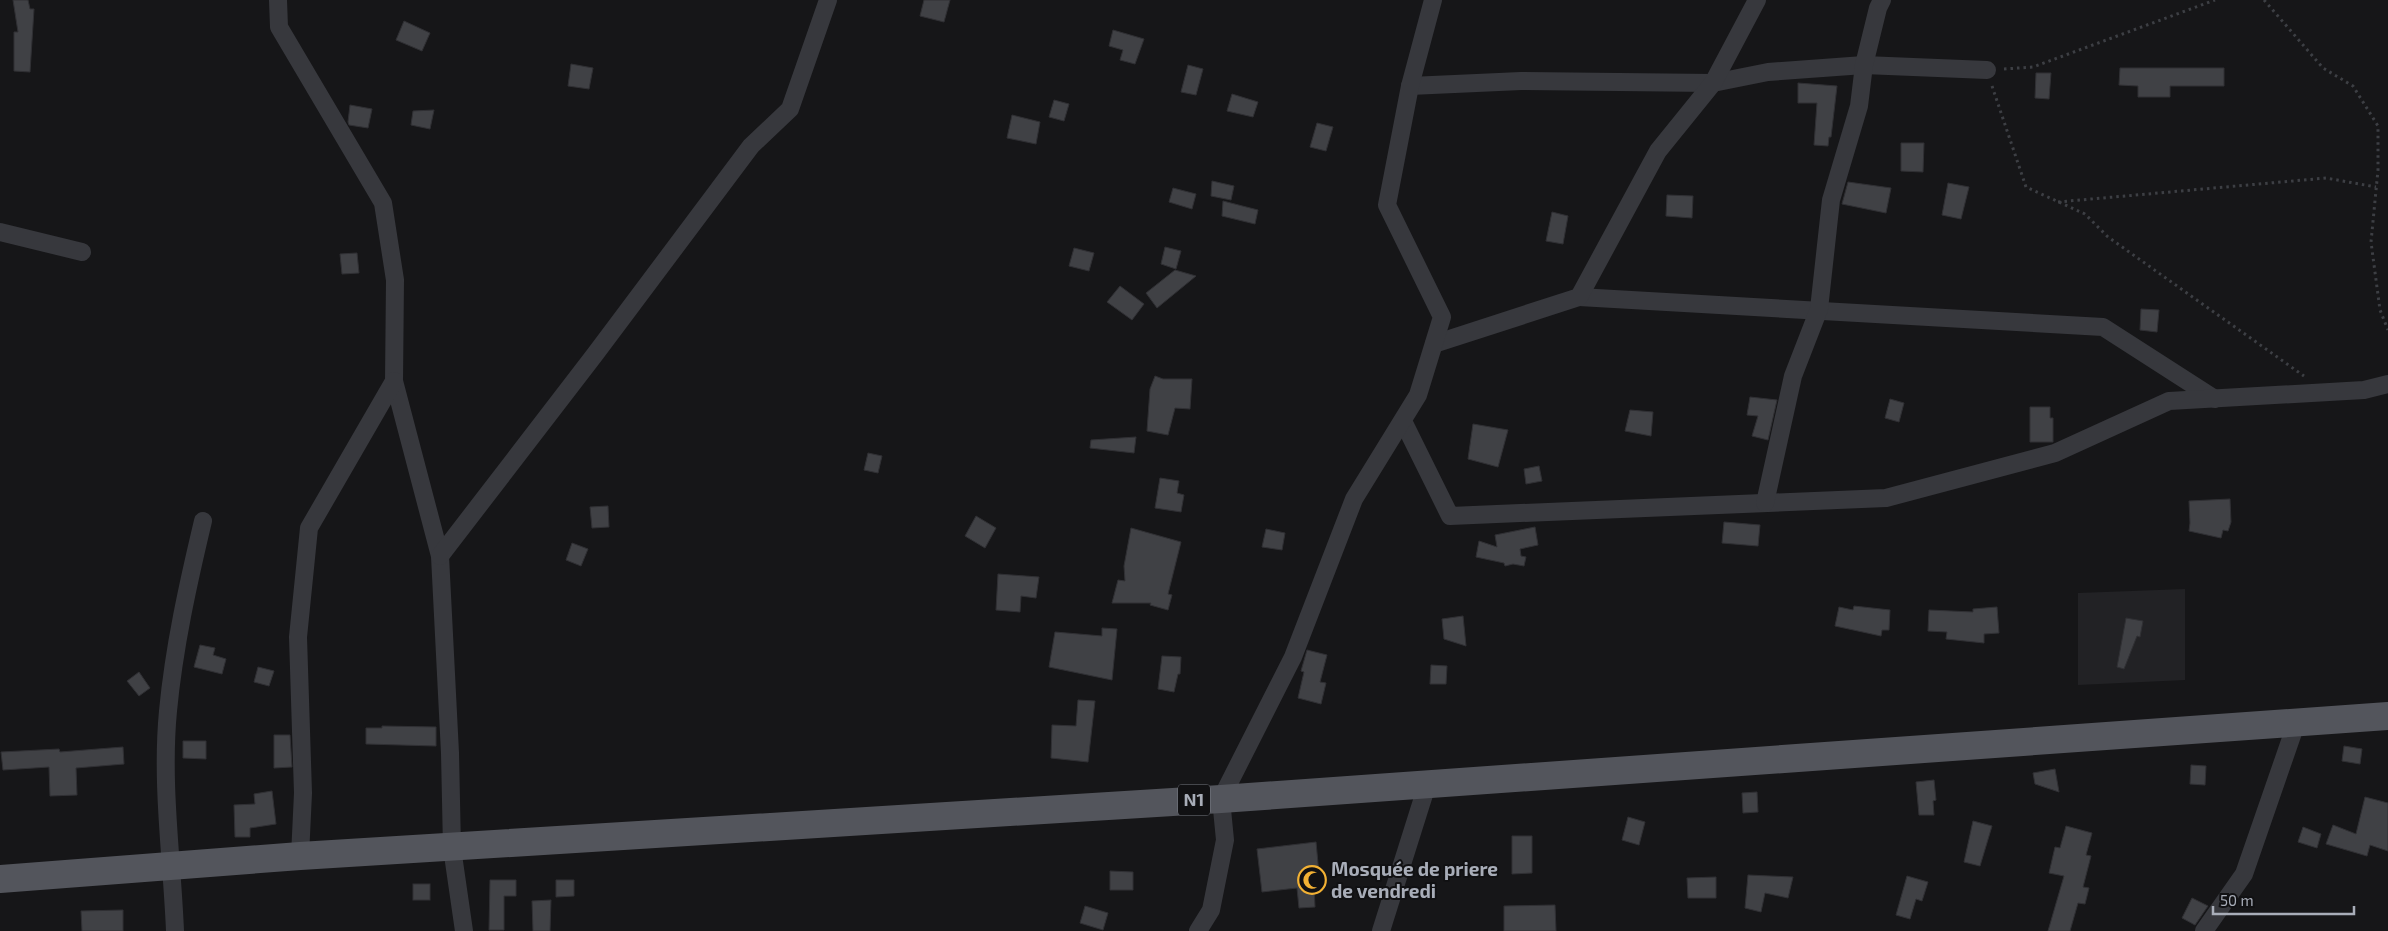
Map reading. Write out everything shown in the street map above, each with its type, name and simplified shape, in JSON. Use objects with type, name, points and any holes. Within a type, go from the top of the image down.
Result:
[{"type":"main road","name":"N1","points":[[0,879],[300,856],[452,848],[1427,785],[2297,721],[2388,716]]},
{"type":"street","points":[[278,0],[279,27],[383,203],[395,280],[394,380],[440,556],[450,753],[452,848],[464,931]]},
{"type":"street","points":[[440,556],[596,353],[751,146],[790,109],[828,0]]},
{"type":"street","points":[[1198,931],[1211,910],[1225,840],[1221,799],[1293,657],[1354,499],[1418,395],[1442,317],[1387,205],[1410,86],[1433,0]]},
{"type":"street","points":[[1579,297],[1658,151],[1713,83],[1757,0]]},
{"type":"street","points":[[1765,503],[1792,376],[1819,309],[1831,200],[1859,106],[1864,65],[1878,8],[1882,0]]},
{"type":"street","points":[[1410,86],[1521,81],[1713,83],[1768,72],[1864,65],[1987,70]]},
{"type":"street","points":[[0,232],[82,252]]},
{"type":"street","points":[[1434,344],[1579,297],[1819,309],[2103,327],[2215,398]]},
{"type":"street","points":[[300,856],[303,793],[298,637],[309,528],[394,380]]},
{"type":"street","points":[[1403,421],[1450,516],[1886,498],[2055,453],[2169,401],[2364,390],[2388,384]]},
{"type":"street","points":[[175,931],[166,782],[168,712],[185,594],[203,521]]},
{"type":"street","points":[[2204,931],[2244,874],[2297,721]]},
{"type":"street","points":[[1381,931],[1427,785]]},
{"type":"path","points":[[2215,0],[2033,67],[1987,70],[2026,187],[2085,214],[2108,237],[2326,392]]},
{"type":"path","points":[[2264,0],[2323,68],[2353,86],[2378,126],[2376,187],[2371,242],[2380,310],[2388,330]]},
{"type":"path","points":[[2058,202],[2326,178],[2376,187]]},
{"type":"shaded area","points":[[2185,589],[2185,680],[2078,685],[2078,593]]},
{"type":"building","points":[[13,0],[28,0],[30,9],[34,9],[30,72],[14,71],[14,32],[18,32]]},
{"type":"building","points":[[924,0],[950,0],[944,22],[920,16]]},
{"type":"building","points":[[404,21],[430,33],[422,51],[396,40]]},
{"type":"building","points":[[1113,30],[1144,39],[1135,64],[1120,60],[1123,50],[1109,46]]},
{"type":"building","points":[[571,64],[593,68],[589,89],[568,86]]},
{"type":"building","points":[[1188,65],[1203,69],[1196,95],[1181,92]]},
{"type":"building","points":[[2120,68],[2224,68],[2224,86],[2170,86],[2170,97],[2138,97],[2138,86],[2119,85]]},
{"type":"building","points":[[2036,73],[2051,73],[2049,99],[2035,98]]},
{"type":"building","points":[[1798,83],[1837,86],[1831,137],[1829,137],[1828,146],[1814,145],[1817,103],[1798,103]]},
{"type":"building","points":[[1232,94],[1258,102],[1253,117],[1227,111]]},
{"type":"building","points":[[1054,100],[1069,104],[1064,121],[1049,117]]},
{"type":"building","points":[[350,105],[372,109],[368,128],[349,125]]},
{"type":"building","points":[[434,110],[430,129],[411,125],[413,111]]},
{"type":"building","points":[[1012,115],[1040,122],[1036,144],[1007,138]]},
{"type":"building","points":[[1317,123],[1333,127],[1326,151],[1310,147]]},
{"type":"building","points":[[1901,143],[1924,143],[1923,172],[1901,171]]},
{"type":"building","points":[[1212,181],[1234,186],[1231,200],[1211,196]]},
{"type":"building","points":[[1848,182],[1891,188],[1886,213],[1842,204]]},
{"type":"building","points":[[1948,183],[1969,187],[1961,219],[1942,215]]},
{"type":"building","points":[[1173,188],[1196,194],[1192,209],[1169,202]]},
{"type":"building","points":[[1667,195],[1693,196],[1692,218],[1666,216]]},
{"type":"building","points":[[1223,201],[1258,210],[1255,224],[1222,216]]},
{"type":"building","points":[[1552,212],[1568,216],[1563,244],[1546,241]]},
{"type":"building","points":[[1165,247],[1181,251],[1176,269],[1161,264]]},
{"type":"building","points":[[1074,248],[1094,253],[1089,271],[1069,266]]},
{"type":"building","points":[[357,253],[359,273],[342,274],[340,254]]},
{"type":"building","points":[[1175,270],[1196,276],[1157,308],[1146,293]]},
{"type":"building","points":[[1120,286],[1144,304],[1132,320],[1107,302]]},
{"type":"building","points":[[2141,309],[2159,310],[2157,332],[2140,330]]},
{"type":"building","points":[[1155,376],[1163,379],[1192,379],[1190,409],[1175,408],[1168,435],[1147,431],[1150,389]]},
{"type":"building","points":[[1750,397],[1777,400],[1768,440],[1752,436],[1758,416],[1747,415]]},
{"type":"building","points":[[1890,399],[1904,403],[1899,422],[1885,418]]},
{"type":"building","points":[[2030,407],[2050,407],[2050,418],[2053,418],[2053,442],[2030,442]]},
{"type":"building","points":[[1630,410],[1653,412],[1651,436],[1625,431]]},
{"type":"building","points":[[1473,424],[1508,430],[1498,467],[1468,459]]},
{"type":"building","points":[[1136,437],[1134,453],[1090,448],[1091,440]]},
{"type":"building","points":[[868,453],[882,456],[878,473],[864,470]]},
{"type":"building","points":[[1539,466],[1542,481],[1526,484],[1524,469]]},
{"type":"building","points":[[1160,478],[1179,481],[1177,493],[1184,495],[1181,512],[1155,508]]},
{"type":"building","points":[[2230,499],[2231,522],[2228,531],[2223,530],[2221,538],[2189,531],[2189,501]]},
{"type":"building","points":[[608,506],[609,527],[592,528],[590,507]]},
{"type":"building","points":[[976,516],[996,528],[985,548],[965,536]]},
{"type":"building","points":[[1724,522],[1760,525],[1758,546],[1722,543]]},
{"type":"building","points":[[1535,527],[1538,545],[1520,549],[1521,556],[1526,557],[1524,566],[1513,564],[1505,566],[1504,563],[1476,557],[1479,541],[1497,547],[1495,535]]},
{"type":"building","points":[[1131,528],[1181,542],[1168,594],[1172,595],[1168,610],[1150,605],[1151,603],[1112,603],[1118,580],[1125,581],[1124,566]]},
{"type":"building","points":[[1266,529],[1285,533],[1282,550],[1262,547]]},
{"type":"building","points":[[572,543],[588,549],[581,566],[566,560]]},
{"type":"building","points":[[998,574],[1039,577],[1036,598],[1021,596],[1020,612],[996,610]]},
{"type":"building","points":[[1854,606],[1890,610],[1889,630],[1882,630],[1881,636],[1835,626],[1839,607],[1853,610]]},
{"type":"building","points":[[1997,607],[1999,633],[1984,634],[1984,643],[1946,639],[1947,632],[1928,631],[1929,610],[1973,612],[1973,609]]},
{"type":"building","points":[[1463,616],[1466,646],[1444,639],[1442,619]]},
{"type":"building","points":[[2126,618],[2143,621],[2140,637],[2137,636],[2124,669],[2117,667]]},
{"type":"building","points":[[1102,628],[1117,629],[1112,680],[1049,667],[1055,632],[1102,636]]},
{"type":"building","points":[[200,645],[215,648],[213,655],[226,659],[222,674],[194,667]]},
{"type":"building","points":[[1307,650],[1327,655],[1320,682],[1326,683],[1321,704],[1298,698],[1304,672],[1301,671]]},
{"type":"building","points":[[1162,656],[1181,657],[1180,674],[1178,674],[1174,692],[1158,689]]},
{"type":"building","points":[[1431,665],[1447,666],[1446,684],[1430,684]]},
{"type":"building","points":[[258,667],[274,671],[269,686],[254,682]]},
{"type":"building","points":[[139,672],[150,688],[139,696],[127,681]]},
{"type":"building","points":[[1078,700],[1095,701],[1088,762],[1051,758],[1052,725],[1076,726]]},
{"type":"building","points":[[382,726],[436,727],[436,746],[366,744],[366,728],[382,728]]},
{"type":"building","points":[[274,735],[290,735],[292,767],[274,768]]},
{"type":"building","points":[[183,741],[206,741],[206,759],[183,758]]},
{"type":"building","points":[[2344,746],[2362,749],[2360,764],[2342,761]]},
{"type":"building","points":[[123,747],[124,764],[76,768],[77,795],[50,796],[49,767],[3,770],[1,752],[59,749],[60,752]]},
{"type":"building","points":[[2191,765],[2206,766],[2205,785],[2190,784]]},
{"type":"building","points":[[2055,769],[2059,792],[2035,784],[2033,773]]},
{"type":"building","points":[[1934,780],[1936,800],[1933,801],[1934,815],[1919,815],[1916,782]]},
{"type":"building","points":[[272,791],[276,824],[250,828],[250,837],[235,837],[234,805],[255,804],[254,794]]},
{"type":"building","points":[[1757,792],[1758,812],[1743,813],[1742,793]]},
{"type":"building","points":[[2365,797],[2388,803],[2388,851],[2370,845],[2367,856],[2326,844],[2333,825],[2356,834]]},
{"type":"building","points":[[1628,817],[1645,822],[1639,845],[1622,840]]},
{"type":"building","points":[[1973,821],[1992,826],[1980,866],[1964,862]]},
{"type":"building","points":[[2066,826],[2092,833],[2086,855],[2091,856],[2083,887],[2089,888],[2085,904],[2078,903],[2070,931],[2048,931],[2064,876],[2049,873],[2055,847],[2060,848]]},
{"type":"building","points":[[2303,827],[2321,834],[2317,848],[2298,842]]},
{"type":"building","points":[[1512,836],[1532,836],[1532,873],[1512,874]]},
{"type":"building","points":[[1316,842],[1320,885],[1314,886],[1315,907],[1299,908],[1297,888],[1262,892],[1257,849]]},
{"type":"building","points":[[1110,871],[1133,872],[1133,890],[1110,890]]},
{"type":"building","points":[[1748,875],[1793,877],[1788,898],[1765,893],[1761,912],[1745,908]]},
{"type":"building","points":[[1907,876],[1928,882],[1922,901],[1916,899],[1910,919],[1896,915]]},
{"type":"building","points":[[1716,877],[1716,898],[1688,898],[1687,878]]},
{"type":"building","points":[[490,880],[516,880],[516,896],[504,896],[504,930],[489,930]]},
{"type":"building","points":[[556,880],[574,880],[574,896],[556,897]]},
{"type":"building","points":[[413,884],[430,884],[430,900],[413,900]]},
{"type":"building","points":[[2192,898],[2208,906],[2195,925],[2182,918]]},
{"type":"building","points":[[551,900],[550,931],[533,931],[532,901]]},
{"type":"building","points":[[1555,905],[1556,931],[1504,931],[1504,906]]},
{"type":"building","points":[[1085,906],[1108,913],[1103,930],[1080,923]]},
{"type":"building","points":[[123,910],[123,931],[82,931],[81,911]]},
{"type":"place","name":"Mosquée de priere de vendredi","points":[[1312,880]]}]
